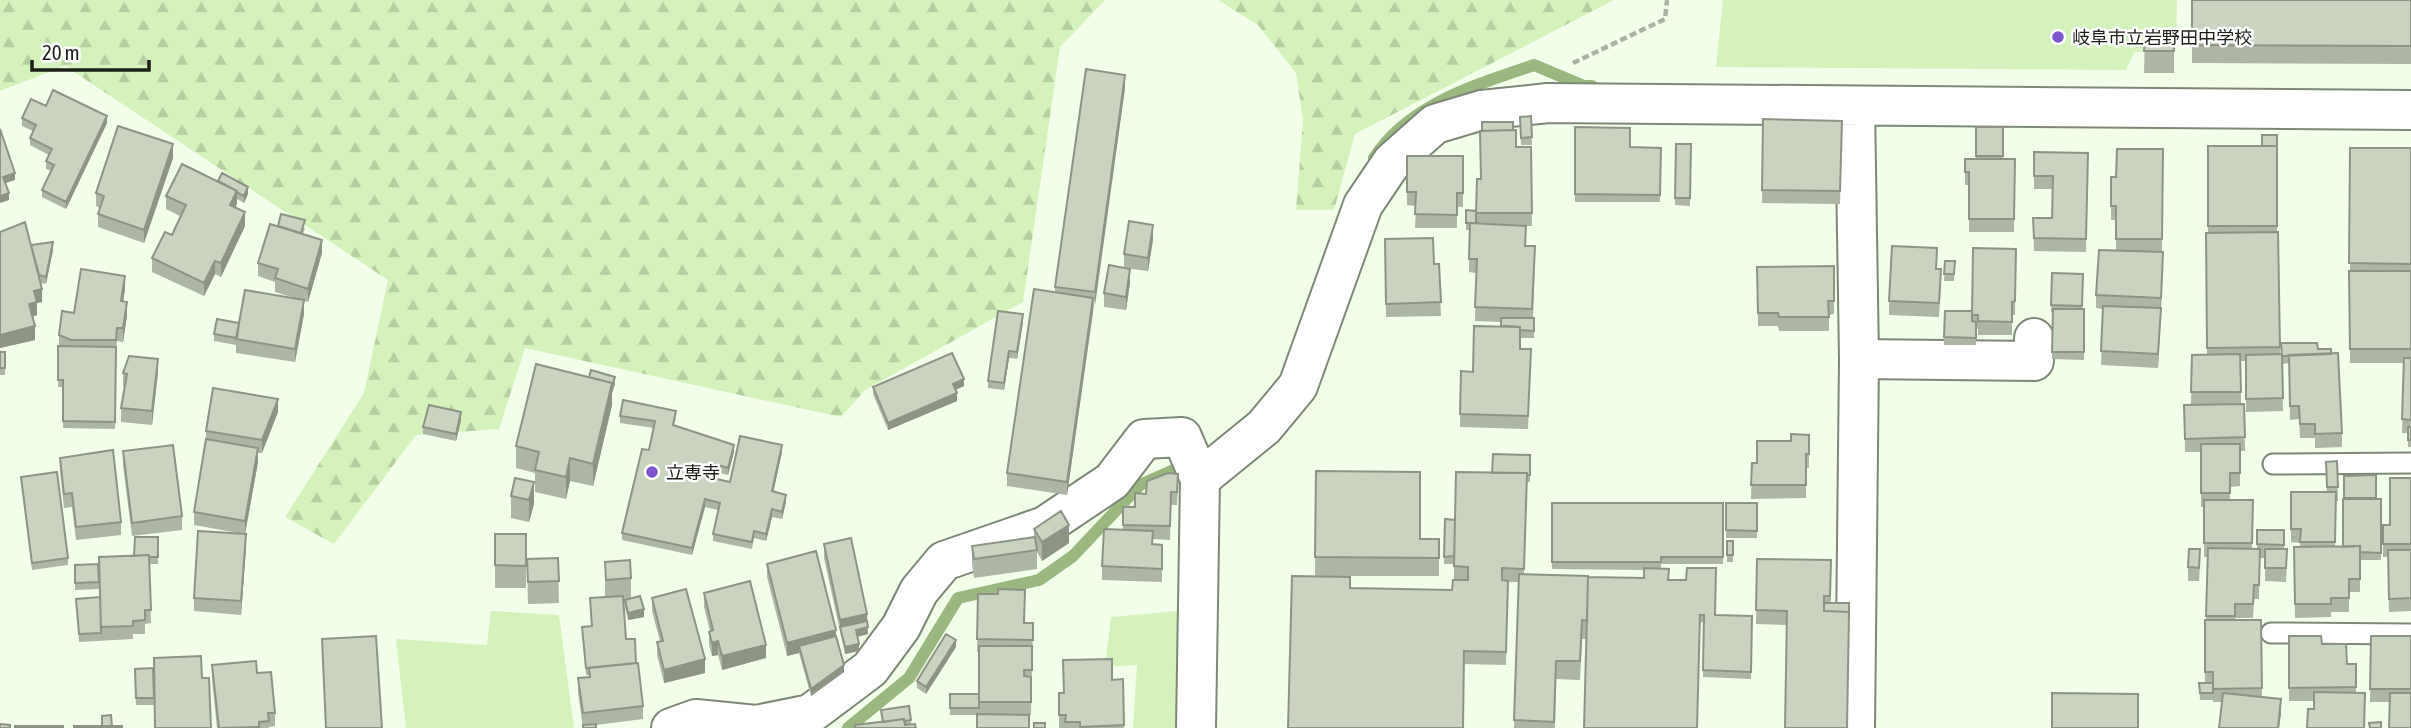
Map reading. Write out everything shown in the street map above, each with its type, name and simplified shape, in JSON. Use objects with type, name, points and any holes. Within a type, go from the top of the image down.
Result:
[{"type":"street","points":[[1195,467],[1264,428],[1298,386],[1363,205],[1392,162],[1436,124],[1482,110],[1548,103],[2411,110]]},
{"type":"street","points":[[1854,728],[1859,359],[1855,106]]},
{"type":"street","points":[[1859,359],[2034,361],[2034,338]]},
{"type":"street","points":[[671,728],[696,719],[756,725],[810,714],[870,669],[901,627],[919,591],[944,561],[1045,526],[1112,481],[1144,439],[1182,437],[1195,467],[1196,728]]},
{"type":"lane","points":[[2273,464],[2411,463]]},
{"type":"lane","points":[[2271,633],[2411,634]]},
{"type":"path","points":[[1566,66],[1665,19],[1667,0]]},
{"type":"green space","points":[[0,0],[1105,0],[1060,47],[1023,302],[865,390],[841,417],[525,348],[499,429],[416,435],[334,544],[285,517],[364,393],[388,280],[65,66],[0,91]]},
{"type":"green space","points":[[1218,0],[1614,0],[1355,134],[1334,210],[1296,210],[1303,120],[1296,73],[1258,25]]},
{"type":"green space","points":[[1723,0],[2177,0],[2176,50],[2134,52],[2126,70],[1716,67]]},
{"type":"green space","points":[[491,611],[559,615],[574,728],[406,728],[396,639],[487,645]]},
{"type":"green space","points":[[1178,611],[1176,728],[1133,728],[1137,665],[1105,667],[1111,617]]},
{"type":"building","points":[[2192,0],[2411,0],[2411,46],[2192,45]]},
{"type":"building","points":[[2145,38],[2174,38],[2174,51],[2144,51]]},
{"type":"building","points":[[1086,69],[1125,75],[1095,292],[1055,287]]},
{"type":"building","points":[[53,90],[107,116],[66,202],[42,190],[54,165],[46,161],[52,149],[30,138],[36,125],[22,118],[31,99],[46,106]]},
{"type":"building","points":[[1531,116],[1532,137],[1521,138],[1520,117]]},
{"type":"building","points":[[1763,119],[1842,121],[1840,191],[1762,190]]},
{"type":"building","points":[[1482,122],[1513,122],[1513,130],[1482,131]]},
{"type":"building","points":[[118,126],[173,144],[144,230],[98,214],[104,196],[96,193]]},
{"type":"building","points":[[1575,127],[1630,128],[1630,147],[1661,148],[1660,195],[1575,194]]},
{"type":"building","points":[[1976,127],[2003,127],[2003,156],[1976,156]]},
{"type":"building","points":[[0,129],[15,173],[3,177],[9,193],[0,196]]},
{"type":"building","points":[[1516,130],[1516,147],[1531,147],[1532,213],[1476,213],[1477,179],[1481,179],[1480,131]]},
{"type":"building","points":[[2262,135],[2277,135],[2277,146],[2262,146]]},
{"type":"building","points":[[1676,144],[1691,144],[1690,198],[1675,198]]},
{"type":"building","points":[[2208,146],[2277,146],[2277,226],[2208,226]]},
{"type":"building","points":[[2350,148],[2411,148],[2411,264],[2349,263]]},
{"type":"building","points":[[2117,149],[2163,149],[2162,239],[2116,239],[2116,206],[2111,206],[2111,177],[2116,177]]},
{"type":"building","points":[[2034,152],[2088,153],[2086,239],[2034,238],[2033,218],[2052,218],[2053,176],[2034,176]]},
{"type":"building","points":[[1407,156],[1463,156],[1463,193],[1457,193],[1457,215],[1415,214],[1416,192],[1407,192]]},
{"type":"building","points":[[1965,159],[2015,159],[2014,219],[1969,219],[1969,172],[1965,172]]},
{"type":"building","points":[[182,164],[237,191],[230,205],[245,212],[221,263],[215,261],[204,283],[152,258],[165,232],[172,235],[186,205],[166,196]]},
{"type":"building","points":[[222,173],[248,187],[244,196],[218,181]]},
{"type":"building","points":[[1466,210],[1476,211],[1476,223],[1466,223]]},
{"type":"building","points":[[281,214],[305,220],[301,233],[278,226]]},
{"type":"building","points":[[1129,221],[1153,225],[1148,258],[1124,254]]},
{"type":"building","points":[[25,222],[42,289],[34,291],[37,302],[29,304],[35,326],[0,335],[0,232]]},
{"type":"building","points":[[1470,223],[1526,226],[1525,246],[1535,246],[1532,309],[1475,307],[1477,259],[1469,259]]},
{"type":"building","points":[[270,224],[322,240],[308,289],[275,278],[278,269],[258,263]]},
{"type":"building","points":[[2278,232],[2280,347],[2207,348],[2206,233]]},
{"type":"building","points":[[1433,238],[1434,264],[1439,264],[1441,302],[1386,304],[1385,239]]},
{"type":"building","points":[[53,242],[46,277],[39,275],[31,245]]},
{"type":"building","points":[[1892,246],[1937,248],[1936,269],[1941,269],[1939,303],[1889,301]]},
{"type":"building","points":[[1973,248],[2016,249],[2012,322],[1978,321],[1978,315],[1972,315]]},
{"type":"building","points":[[2099,250],[2163,252],[2161,298],[2096,295]]},
{"type":"building","points":[[1945,261],[1955,261],[1954,274],[1944,274]]},
{"type":"building","points":[[1109,265],[1130,269],[1126,297],[1104,293]]},
{"type":"building","points":[[1834,266],[1834,301],[1828,301],[1829,317],[1779,317],[1778,313],[1758,313],[1757,267]]},
{"type":"building","points":[[81,269],[125,276],[121,301],[127,302],[123,328],[117,328],[116,340],[71,340],[59,335],[62,311],[74,313]]},
{"type":"building","points":[[2349,271],[2411,271],[2411,349],[2350,349]]},
{"type":"building","points":[[2052,273],[2083,274],[2082,306],[2051,305]]},
{"type":"building","points":[[1034,289],[1093,298],[1067,482],[1007,473]]},
{"type":"building","points":[[245,290],[304,300],[295,349],[236,339]]},
{"type":"building","points":[[2103,306],[2161,308],[2158,354],[2101,351]]},
{"type":"building","points":[[2053,309],[2084,309],[2084,352],[2052,352]]},
{"type":"building","points":[[998,311],[1023,314],[1017,352],[1009,351],[1004,383],[988,381]]},
{"type":"building","points":[[1945,311],[1972,311],[1972,321],[1976,322],[1976,338],[1944,337]]},
{"type":"building","points":[[1501,318],[1534,318],[1534,331],[1501,326]]},
{"type":"building","points":[[217,319],[239,323],[237,338],[214,334]]},
{"type":"building","points":[[1474,326],[1520,327],[1520,349],[1531,349],[1528,416],[1460,414],[1461,371],[1473,372]]},
{"type":"building","points":[[2281,343],[2317,343],[2318,349],[2331,349],[2331,354],[2282,356]]},
{"type":"building","points":[[58,346],[116,347],[115,422],[63,421],[63,380],[58,380]]},
{"type":"building","points":[[0,352],[5,352],[5,368],[0,368]]},
{"type":"building","points":[[952,353],[964,379],[953,384],[957,393],[888,423],[873,387]]},
{"type":"building","points":[[2338,353],[2342,433],[2315,434],[2315,424],[2300,424],[2299,406],[2290,406],[2289,355]]},
{"type":"building","points":[[2240,354],[2241,392],[2191,392],[2192,355]]},
{"type":"building","points":[[2282,354],[2283,398],[2246,399],[2246,355]]},
{"type":"building","points":[[129,356],[158,359],[152,411],[121,408],[127,374],[123,373]]},
{"type":"building","points":[[2404,358],[2411,358],[2411,420],[2402,419]]},
{"type":"building","points":[[536,364],[612,383],[593,464],[570,458],[566,477],[535,470],[539,452],[516,446]]},
{"type":"building","points":[[591,370],[615,377],[612,386],[612,383],[589,377]]},
{"type":"building","points":[[213,388],[278,399],[262,440],[206,431]]},
{"type":"building","points":[[623,400],[676,411],[673,425],[734,445],[728,468],[715,464],[712,478],[730,482],[740,436],[782,445],[772,491],[786,495],[782,512],[772,509],[766,534],[754,531],[752,542],[713,534],[720,503],[705,499],[692,548],[622,533],[642,449],[649,450],[655,421],[620,416]]},
{"type":"building","points":[[2244,404],[2245,437],[2185,439],[2184,405]]},
{"type":"building","points":[[429,405],[461,412],[456,434],[423,427]]},
{"type":"building","points":[[2408,427],[2411,427],[2411,440],[2408,440]]},
{"type":"building","points":[[1791,434],[1809,435],[1806,485],[1751,485],[1752,463],[1757,463],[1757,441],[1791,441]]},
{"type":"building","points":[[206,439],[258,448],[245,521],[194,512]]},
{"type":"building","points":[[2201,444],[2240,444],[2240,473],[2230,473],[2230,493],[2201,493]]},
{"type":"building","points":[[173,445],[182,516],[132,523],[123,451]]},
{"type":"building","points":[[113,450],[121,522],[76,527],[72,493],[64,494],[60,458]]},
{"type":"building","points":[[1493,454],[1530,455],[1530,475],[1492,473]]},
{"type":"building","points":[[2337,461],[2338,487],[2327,487],[2326,462]]},
{"type":"building","points":[[1316,471],[1420,472],[1420,539],[1439,539],[1439,558],[1315,557]]},
{"type":"building","points":[[57,472],[68,558],[32,563],[21,477]]},
{"type":"building","points":[[1456,472],[1527,473],[1524,569],[1502,568],[1502,580],[1508,581],[1506,652],[1464,651],[1463,728],[1288,728],[1292,576],[1350,577],[1350,588],[1452,590],[1453,580],[1468,580],[1468,567],[1454,566]]},
{"type":"building","points":[[1168,473],[1178,474],[1177,492],[1171,492],[1170,526],[1123,525],[1123,507],[1135,507],[1135,493],[1146,494],[1147,481]]},
{"type":"building","points":[[2376,475],[2376,498],[2344,498],[2344,476]]},
{"type":"building","points":[[515,478],[534,482],[529,500],[511,496]]},
{"type":"building","points":[[2390,478],[2411,478],[2411,544],[2383,544],[2383,525],[2390,525]]},
{"type":"building","points":[[2291,492],[2336,492],[2335,542],[2300,542],[2301,529],[2291,529]]},
{"type":"building","points":[[2343,499],[2381,499],[2381,553],[2360,552],[2360,546],[2343,547]]},
{"type":"building","points":[[2204,500],[2253,500],[2252,543],[2204,543]]},
{"type":"building","points":[[1552,503],[1723,503],[1723,557],[1661,557],[1661,562],[1552,562]]},
{"type":"building","points":[[1726,503],[1757,503],[1757,531],[1726,530]]},
{"type":"building","points":[[1061,511],[1069,525],[1042,542],[1034,529]]},
{"type":"building","points":[[1445,519],[1455,520],[1454,556],[1444,557]]},
{"type":"building","points":[[1104,529],[1153,531],[1152,544],[1162,545],[1162,569],[1102,566]]},
{"type":"building","points":[[2257,530],[2284,530],[2284,545],[2257,544]]},
{"type":"building","points":[[198,531],[246,534],[241,601],[194,598]]},
{"type":"building","points":[[495,534],[526,534],[526,566],[495,565]]},
{"type":"building","points":[[135,537],[158,537],[158,557],[134,556]]},
{"type":"building","points":[[1035,537],[1037,550],[974,559],[972,546]]},
{"type":"building","points":[[851,538],[867,614],[840,620],[824,544]]},
{"type":"building","points":[[1727,541],[1733,541],[1733,555],[1727,555]]},
{"type":"building","points":[[2360,546],[2360,579],[2349,579],[2349,598],[2331,598],[2331,604],[2295,604],[2294,547]]},
{"type":"building","points":[[2208,548],[2260,549],[2259,585],[2254,585],[2253,604],[2235,604],[2235,616],[2206,616]]},
{"type":"building","points":[[2189,549],[2200,549],[2199,568],[2188,567]]},
{"type":"building","points":[[2265,549],[2287,549],[2286,568],[2265,568]]},
{"type":"building","points":[[2388,550],[2411,550],[2411,598],[2389,599]]},
{"type":"building","points":[[816,551],[836,630],[787,643],[767,564]]},
{"type":"building","points":[[149,555],[151,610],[145,610],[145,620],[133,621],[133,626],[101,627],[99,557]]},
{"type":"building","points":[[558,558],[559,581],[528,582],[527,559]]},
{"type":"building","points":[[1757,559],[1831,560],[1830,596],[1824,596],[1824,611],[1849,612],[1847,728],[1785,728],[1787,611],[1756,610]]},
{"type":"building","points":[[630,560],[631,578],[606,580],[605,562]]},
{"type":"building","points":[[98,564],[99,582],[75,583],[75,565]]},
{"type":"building","points":[[1644,568],[1669,569],[1668,580],[1686,580],[1687,568],[1716,568],[1715,615],[1752,616],[1751,672],[1703,670],[1704,615],[1700,615],[1697,728],[1584,728],[1588,577],[1644,578]]},
{"type":"building","points":[[1519,574],[1588,576],[1587,621],[1582,620],[1580,661],[1556,661],[1554,722],[1514,720]]},
{"type":"building","points":[[750,581],[766,645],[722,656],[718,641],[712,643],[709,632],[713,630],[704,593]]},
{"type":"building","points":[[686,589],[705,659],[664,670],[657,642],[663,641],[652,598]]},
{"type":"building","points":[[998,589],[1025,590],[1024,623],[1033,623],[1033,640],[977,639],[978,594],[998,594]]},
{"type":"building","points":[[623,596],[626,639],[635,639],[636,663],[586,668],[582,627],[592,626],[590,598]]},
{"type":"building","points":[[640,596],[644,609],[628,613],[625,600]]},
{"type":"building","points":[[100,597],[101,633],[79,634],[76,599]]},
{"type":"building","points":[[1824,603],[1849,603],[1849,612],[1824,611]]},
{"type":"building","points":[[2205,620],[2261,620],[2262,688],[2213,689],[2213,672],[2205,672]]},
{"type":"building","points":[[867,621],[868,627],[856,630],[859,644],[845,647],[840,627]]},
{"type":"building","points":[[946,634],[956,640],[926,687],[917,681]]},
{"type":"building","points":[[376,636],[382,728],[326,728],[322,639]]},
{"type":"building","points":[[836,636],[844,665],[811,689],[799,646]]},
{"type":"building","points":[[2289,636],[2321,636],[2322,644],[2346,644],[2347,664],[2356,664],[2356,687],[2289,688]]},
{"type":"building","points":[[2371,636],[2411,636],[2411,689],[2370,689]]},
{"type":"building","points":[[979,646],[1032,646],[1032,670],[1024,670],[1024,676],[1031,677],[1031,702],[979,702]]},
{"type":"building","points":[[201,656],[202,678],[209,678],[211,728],[155,728],[154,658]]},
{"type":"building","points":[[1112,659],[1112,680],[1123,679],[1124,725],[1080,727],[1080,722],[1065,722],[1066,715],[1059,715],[1059,693],[1064,693],[1063,660]]},
{"type":"building","points":[[256,661],[257,673],[271,672],[275,713],[268,713],[269,721],[259,722],[259,727],[219,728],[212,665]]},
{"type":"building","points":[[638,663],[643,706],[583,713],[578,678],[590,677],[589,668]]},
{"type":"building","points":[[153,668],[154,698],[136,698],[135,669]]},
{"type":"building","points":[[2199,683],[2213,683],[2213,693],[2200,693]]},
{"type":"building","points":[[2314,692],[2365,693],[2364,728],[2307,728],[2308,709],[2314,709]]},
{"type":"building","points":[[2052,693],[2138,694],[2138,728],[2052,728]]},
{"type":"building","points":[[2223,693],[2281,699],[2278,728],[2219,728]]},
{"type":"building","points":[[2390,693],[2411,693],[2411,728],[2389,728]]},
{"type":"building","points":[[950,694],[979,694],[979,708],[950,708]]},
{"type":"building","points":[[909,706],[911,720],[883,722],[881,710]]},
{"type":"building","points":[[977,714],[1029,715],[1029,728],[977,728]]},
{"type":"building","points":[[111,715],[112,726],[102,726],[102,716]]},
{"type":"building","points":[[904,719],[905,725],[915,724],[916,728],[855,728],[855,725]]},
{"type":"building","points":[[2381,722],[2381,728],[2370,728],[2369,723]]},
{"type":"building","points":[[1034,723],[1045,723],[1045,728],[1034,728]]},
{"type":"building","points":[[0,724],[10,725],[10,728],[0,728]]},
{"type":"building","points":[[596,724],[596,728],[583,728],[583,725]]},
{"type":"building","points":[[63,726],[63,728],[15,728]]},
{"type":"building","points":[[122,726],[122,728],[74,728]]},
{"type":"waterway","points":[[1374,158],[1389,139],[1425,110],[1467,89],[1534,65],[1584,86],[1592,86]]},
{"type":"waterway","points":[[848,728],[909,678],[958,598],[1039,580],[1073,556],[1140,485],[1189,461]]},
{"type":"place","name":"岐阜市立岩野田中学校","points":[[2058,37]]},
{"type":"place","name":"立専寺","points":[[652,472]]}]
